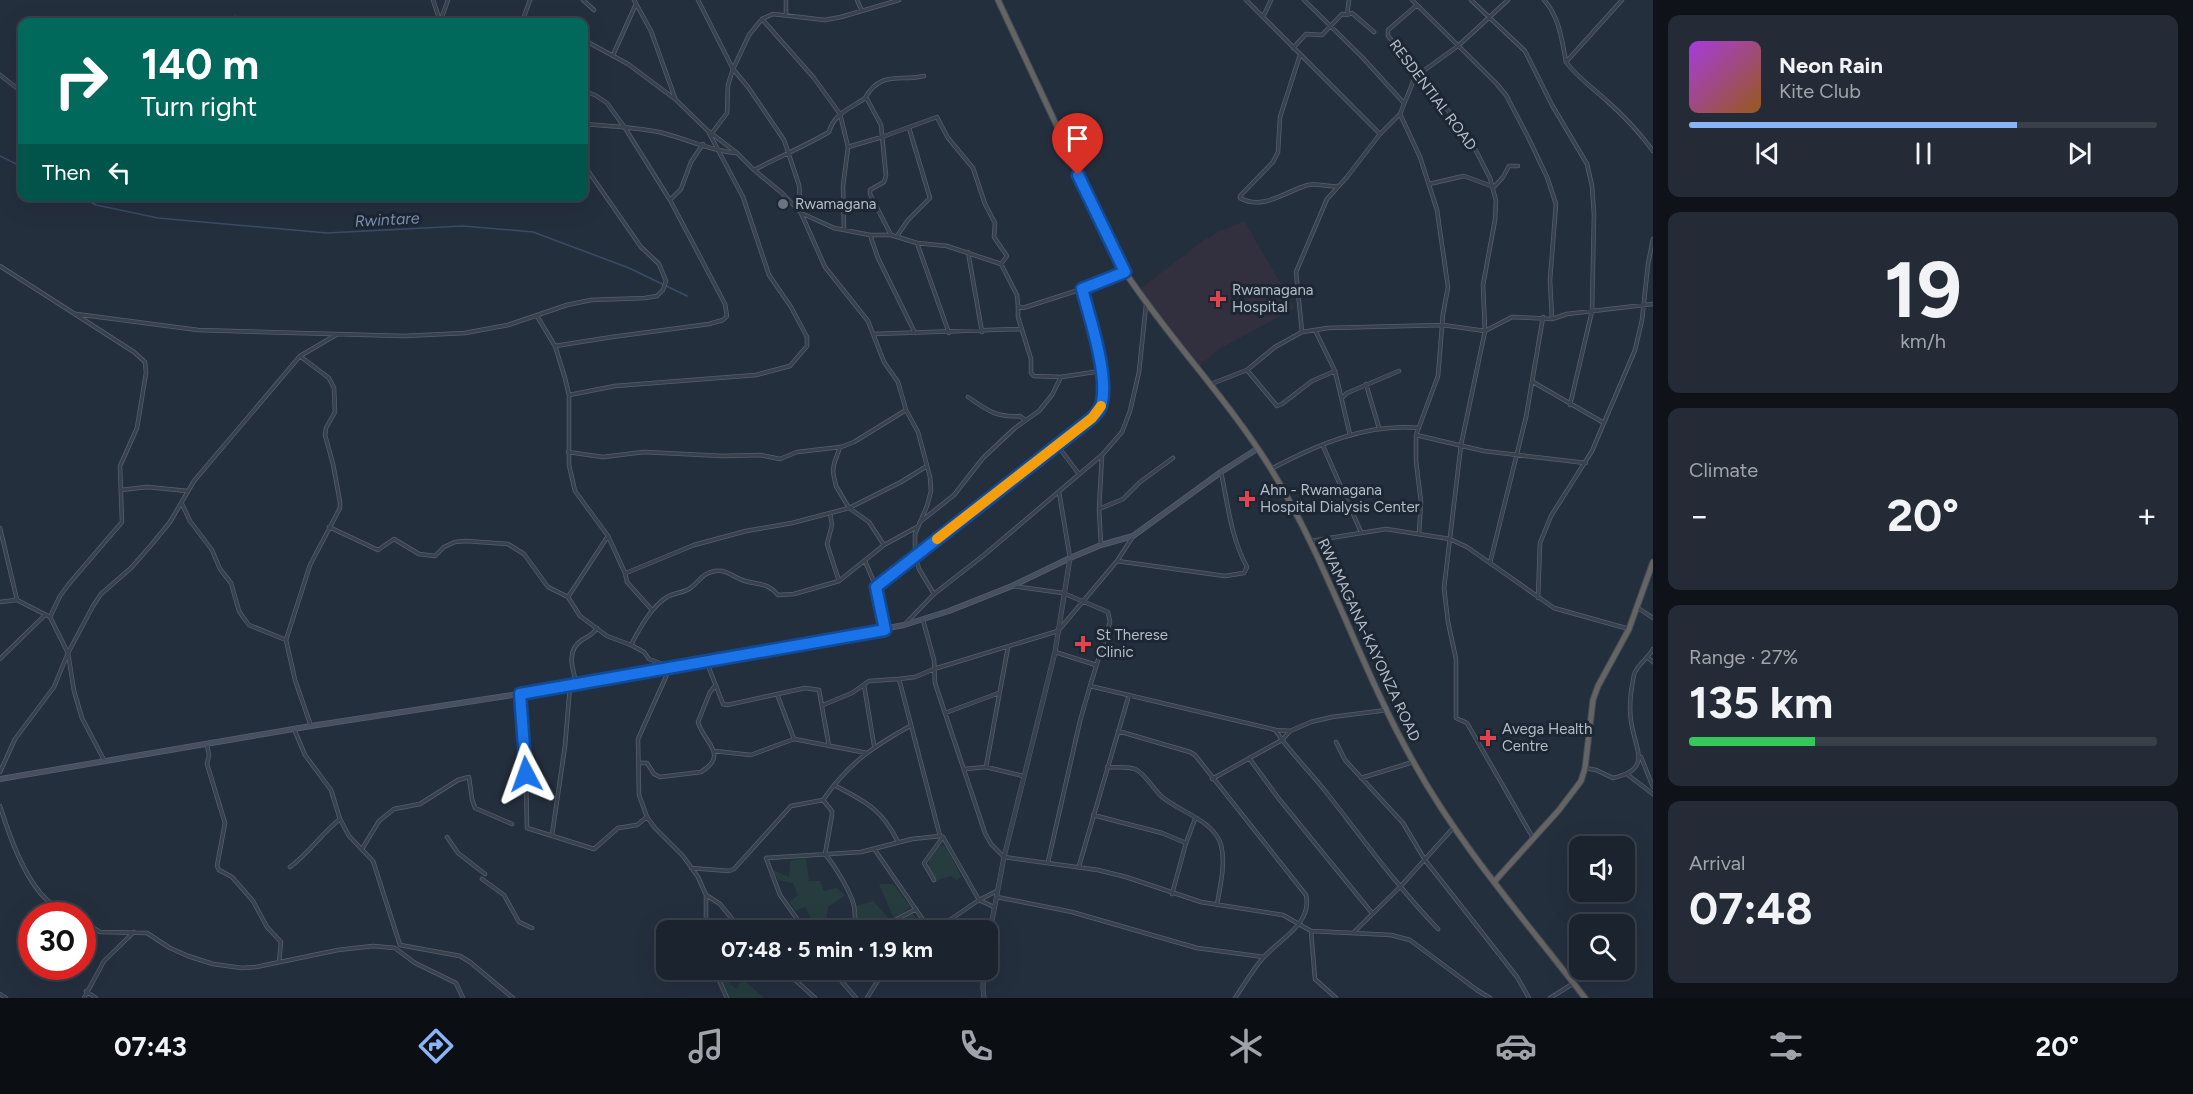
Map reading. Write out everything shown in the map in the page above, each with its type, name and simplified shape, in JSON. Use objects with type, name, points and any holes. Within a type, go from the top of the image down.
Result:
[{"type":"highway","name":"RWAMAGANA-KAYONZA ROAD","points":[[998,0],[1125,272],[1146,305],[1209,384],[1271,470],[1309,541],[1413,762],[1454,827],[1494,882],[1585,998]]},
{"type":"highway","points":[[1494,882],[1576,789],[1585,768],[1593,700],[1598,686],[1629,629],[1653,562]]},
{"type":"main road","points":[[0,779],[311,726],[612,680],[885,630],[923,620],[1011,586],[1101,545],[1133,536],[1221,472],[1257,449]]},
{"type":"street","points":[[433,0],[439,18]]},
{"type":"street","points":[[441,18],[448,0]]},
{"type":"street","points":[[523,18],[530,0]]},
{"type":"street","points":[[583,0],[594,10]]},
{"type":"street","points":[[698,0],[733,69],[784,140],[799,185],[801,213]]},
{"type":"street","points":[[785,16],[786,0]]},
{"type":"street","points":[[856,0],[862,10]]},
{"type":"street","points":[[712,133],[727,113],[728,85],[733,69],[749,35],[762,19],[773,14],[825,20],[899,0]]},
{"type":"street","points":[[1246,0],[1380,134]]},
{"type":"street","points":[[1263,17],[1271,0]]},
{"type":"street","points":[[1304,0],[1403,102]]},
{"type":"street","points":[[1347,15],[1348,0]]},
{"type":"street","points":[[1412,0],[1496,83],[1506,96],[1528,137],[1556,204],[1550,280],[1552,319]]},
{"type":"street","points":[[1471,0],[1525,51],[1552,105],[1587,164],[1592,186],[1594,215],[1592,311],[1570,405]]},
{"type":"street","points":[[1302,332],[1296,272],[1321,210],[1337,186],[1347,177],[1380,134],[1400,114],[1415,77],[1458,46],[1508,0]]},
{"type":"street","points":[[1544,0],[1556,18],[1566,62],[1630,124],[1653,151]]},
{"type":"street","points":[[1566,62],[1622,0]]},
{"type":"street","points":[[613,55],[635,2]]},
{"type":"street","points":[[635,2],[651,31],[675,99]]},
{"type":"street","name":"RESDENTIAL ROAD","points":[[1417,5],[1388,30],[1388,36],[1420,73],[1471,141],[1494,187],[1495,220],[1483,285],[1485,330],[1461,446],[1444,588],[1448,622],[1456,658],[1456,718],[1467,723],[1533,838]]},
{"type":"street","points":[[1293,48],[1306,34],[1320,35],[1331,27],[1342,14],[1352,13],[1374,32]]},
{"type":"street","points":[[762,19],[813,78],[840,114],[848,147],[843,186],[844,229]]},
{"type":"street","points":[[588,42],[636,69],[675,99],[707,130],[782,193],[801,213],[825,267],[862,313],[884,362],[898,382],[906,410],[918,432],[930,477],[930,499],[918,525],[914,540],[915,555],[919,569],[934,594]]},
{"type":"street","points":[[1300,55],[1280,117],[1278,152],[1273,162],[1239,196],[1252,201],[1271,201],[1311,184],[1337,186]]},
{"type":"street","points":[[0,75],[18,89]]},
{"type":"street","points":[[754,170],[829,132],[831,123],[840,114],[865,99],[872,87],[895,77],[924,76]]},
{"type":"street","points":[[555,346],[709,324],[723,320],[727,316],[725,304],[670,200],[625,128],[606,103],[588,92]]},
{"type":"street","points":[[865,99],[869,101],[878,117],[886,179],[873,187],[870,194],[891,235]]},
{"type":"street","points":[[1400,114],[1430,184],[1440,221],[1448,287],[1437,381],[1416,435],[1416,461],[1421,502],[1419,533]]},
{"type":"street","points":[[848,147],[882,138],[937,117],[948,138],[971,164],[985,204],[996,223],[994,237],[1007,256],[1001,264]]},
{"type":"street","points":[[588,124],[644,129],[703,144],[719,152],[737,153]]},
{"type":"street","points":[[897,236],[908,220],[930,198],[909,128]]},
{"type":"street","points":[[568,395],[615,386],[756,375],[790,366],[807,346],[807,337],[791,306],[769,275],[749,213],[707,130]]},
{"type":"street","points":[[670,200],[681,189],[691,162],[703,144]]},
{"type":"street","points":[[1494,187],[1509,166],[1518,166]]},
{"type":"street","points":[[76,315],[198,330],[404,336],[465,333],[508,326],[567,305],[591,300],[657,296],[663,290],[666,281],[659,264],[641,247],[588,171]]},
{"type":"street","name":"RESDENTIAL ROAD","points":[[1430,184],[1464,176],[1494,187]]},
{"type":"street","points":[[801,213],[828,226],[870,235],[897,236],[917,243],[947,246],[1001,264],[1017,296],[1017,309],[1029,350],[1031,373],[1034,376],[1061,377],[1101,371]]},
{"type":"street","points":[[870,235],[882,267],[915,333]]},
{"type":"street","points":[[1538,598],[1540,543],[1551,516],[1586,463],[1635,350],[1653,239]]},
{"type":"street","points":[[917,243],[949,333]]},
{"type":"street","points":[[968,252],[982,332]]},
{"type":"street","points":[[0,266],[134,352],[145,362],[146,366],[146,380],[136,428],[120,466],[122,522],[68,585],[47,616],[0,659]]},
{"type":"street","points":[[1018,306],[1023,308],[1125,272]]},
{"type":"street","points":[[876,587],[1099,411],[1103,391],[1101,371],[1082,289]]},
{"type":"street","points":[[1209,384],[1247,370],[1275,347],[1302,332],[1443,325],[1485,330],[1512,317],[1552,319],[1567,314],[1643,307],[1653,304]]},
{"type":"street","points":[[904,625],[934,594],[984,555],[1102,455],[1122,432],[1130,411],[1139,372],[1146,305]]},
{"type":"street","points":[[537,316],[555,346],[568,395],[568,452],[575,491],[608,536],[627,582],[652,610]]},
{"type":"street","points":[[1490,563],[1533,382],[1544,317]]},
{"type":"street","points":[[873,334],[1021,329]]},
{"type":"street","points":[[1315,330],[1335,371],[1350,435]]},
{"type":"street","points":[[0,772],[15,739],[54,687],[68,653],[101,594],[145,552],[170,522],[188,491],[213,458],[300,356],[338,334]]},
{"type":"street","points":[[300,356],[329,378],[334,388],[335,411],[325,435],[333,464],[340,508],[310,565],[286,640],[295,680],[311,726]]},
{"type":"street","points":[[1247,370],[1277,406],[1312,381],[1335,371]]},
{"type":"street","points":[[1342,398],[1347,393],[1398,371]]},
{"type":"street","points":[[631,645],[652,610],[667,597],[690,589],[703,574],[715,571],[729,573],[739,579],[771,586],[780,596],[839,581],[884,545],[918,525],[948,500],[983,458],[1025,420],[1039,411],[1052,396],[1061,377]]},
{"type":"street","points":[[1533,382],[1604,423]]},
{"type":"street","points":[[1366,384],[1379,428]]},
{"type":"street","points":[[1340,389],[1347,393]]},
{"type":"street","points":[[968,398],[992,414],[1006,417],[1020,416],[1025,420]]},
{"type":"street","points":[[568,452],[603,457],[644,452],[723,456],[760,455],[780,459],[797,452],[841,447],[864,437],[906,410]]},
{"type":"street","points":[[1271,470],[1302,453],[1350,435],[1379,428],[1400,426],[1419,428]]},
{"type":"street","points":[[1416,435],[1484,452],[1586,463]]},
{"type":"street","points":[[1057,445],[1080,474]]},
{"type":"street","points":[[1323,446],[1361,532]]},
{"type":"street","points":[[841,447],[834,464],[836,486],[849,508],[869,522],[884,545]]},
{"type":"street","points":[[1101,545],[1099,509],[1102,455]]},
{"type":"street","points":[[1099,509],[1123,499],[1140,482],[1173,458]]},
{"type":"street","points":[[625,573],[694,544],[849,508],[927,466]]},
{"type":"street","points":[[1117,561],[1226,576],[1244,573],[1247,567],[1232,533],[1221,472]]},
{"type":"street","points":[[120,490],[147,487],[188,491]]},
{"type":"street","points":[[992,920],[1023,776],[1055,652],[1070,558],[1059,492]]},
{"type":"street","points":[[182,504],[189,521],[212,550],[220,569],[231,583],[239,611],[249,625],[286,640]]},
{"type":"street","points":[[830,513],[832,525],[827,544],[839,581]]},
{"type":"street","points":[[329,527],[378,550],[394,538],[427,556],[435,556],[444,547],[455,542],[508,544],[524,554],[548,587],[568,597],[580,616],[615,640],[631,645],[644,652],[649,658],[668,666],[669,670],[638,739],[639,795],[647,817],[691,867],[706,895],[706,920]]},
{"type":"street","points":[[0,528],[17,600]]},
{"type":"street","points":[[1309,541],[1386,529],[1450,539],[1467,547],[1554,608],[1629,629]]},
{"type":"street","points":[[568,597],[608,536]]},
{"type":"street","points":[[822,705],[847,696],[874,679],[899,680],[915,676],[1058,632],[1117,561],[1133,536]]},
{"type":"street","points":[[865,561],[876,587],[885,630]]},
{"type":"street","points":[[1011,586],[1063,593],[1084,600],[1108,612],[1110,616],[1080,721],[1048,862]]},
{"type":"street","points":[[0,602],[17,600],[47,616],[68,653],[80,711],[105,762]]},
{"type":"street","points":[[1638,608],[1653,618]]},
{"type":"street","points":[[923,620],[933,653],[935,683],[985,833],[991,844],[1004,857],[1079,867],[1126,877],[1173,894],[1217,905],[1283,915],[1311,931],[1391,935],[1410,940],[1490,998]]},
{"type":"street","points":[[577,685],[572,667],[572,654],[577,645],[592,635],[597,628]]},
{"type":"street","points":[[612,680],[828,640]]},
{"type":"street","points":[[986,767],[1008,647]]},
{"type":"street","points":[[1653,649],[1637,667],[1633,682],[1631,716],[1639,753],[1653,787]]},
{"type":"street","points":[[1055,652],[1096,665]]},
{"type":"street","points":[[1647,657],[1653,662]]},
{"type":"street","points":[[707,663],[723,704],[727,705],[814,687],[819,690],[829,746]]},
{"type":"street","points":[[899,680],[941,837],[979,900],[994,907]]},
{"type":"street","points":[[864,685],[874,746]]},
{"type":"street","points":[[552,835],[565,746],[570,686]]},
{"type":"street","points":[[1090,686],[1276,730],[1290,731]]},
{"type":"street","points":[[639,763],[647,763],[654,774],[668,777],[701,772],[711,763],[714,748],[699,728],[698,722],[710,692],[715,687]]},
{"type":"street","points":[[945,713],[999,693]]},
{"type":"street","points":[[520,694],[526,774],[527,828],[594,849],[618,828],[637,825],[647,817]]},
{"type":"street","points":[[777,694],[794,739]]},
{"type":"street","points":[[1079,867],[1129,695]]},
{"type":"street","points":[[1212,779],[1282,740],[1290,731],[1311,722],[1387,710]]},
{"type":"street","points":[[691,867],[729,871],[734,869],[791,806],[823,800],[847,770],[874,746],[910,726]]},
{"type":"street","points":[[294,729],[305,755],[331,790],[340,819],[352,841],[374,861],[400,945],[460,956],[471,962],[513,998]]},
{"type":"street","points":[[1118,730],[1195,755],[1306,894],[1306,906],[1299,925],[1264,957],[1235,998]]},
{"type":"street","points":[[1276,730],[1400,887],[1438,929]]},
{"type":"street","points":[[714,751],[751,755],[794,739],[867,753]]},
{"type":"street","points":[[1335,742],[1340,753],[1403,823],[1425,860],[1517,977],[1529,998]]},
{"type":"street","points":[[207,745],[209,755],[207,764],[225,823],[217,866],[219,870],[236,881],[254,901],[267,927],[280,942],[279,962]]},
{"type":"street","points":[[1585,768],[1596,770],[1609,778],[1628,775],[1638,765],[1639,753]]},
{"type":"street","points":[[1249,758],[1279,800],[1372,913]]},
{"type":"street","points":[[1361,778],[1413,762]]},
{"type":"street","points":[[965,769],[986,767],[1023,776]]},
{"type":"street","points":[[1107,767],[1134,769],[1161,797],[1209,826],[1216,834],[1221,845],[1223,860],[1217,905]]},
{"type":"street","points":[[1628,775],[1653,794]]},
{"type":"street","points":[[362,849],[382,817],[394,809],[420,804],[458,780],[469,777],[475,808],[512,824]]},
{"type":"street","points":[[834,785],[872,806],[890,825],[898,842]]},
{"type":"street","points":[[823,800],[832,811],[825,854]]},
{"type":"street","points":[[0,806],[11,841],[37,889],[50,902]]},
{"type":"street","points":[[1093,815],[1162,833],[1186,843]]},
{"type":"street","points":[[290,867],[310,851],[320,836],[340,819]]},
{"type":"street","points":[[1173,894],[1186,843],[1195,819]]},
{"type":"street","points":[[1354,932],[1400,887],[1454,827]]},
{"type":"street","points":[[447,837],[458,853],[484,874]]},
{"type":"street","points":[[798,920],[780,895],[766,858],[875,849],[898,842],[941,837]]},
{"type":"street","points":[[934,880],[924,863],[941,837]]},
{"type":"street","points":[[875,849],[925,920]]},
{"type":"street","points":[[825,854],[832,862],[854,905],[854,920]]},
{"type":"street","points":[[482,879],[504,895],[519,922],[532,928]]},
{"type":"street","points":[[948,920],[979,900],[998,891]]},
{"type":"street","points":[[706,895],[720,904],[733,920]]},
{"type":"street","points":[[998,897],[1072,912],[1197,948],[1264,957]]},
{"type":"street","points":[[896,920],[916,909]]},
{"type":"street","points":[[96,930],[100,932],[147,933],[170,948],[213,964],[242,968],[338,950],[373,946],[395,948],[415,963],[456,983],[463,998]]},
{"type":"street","points":[[1311,931],[1315,978],[1336,998]]},
{"type":"street","points":[[84,998],[104,961],[134,932]]},
{"type":"street","points":[[718,980],[727,998]]},
{"type":"street","points":[[795,980],[815,998]]},
{"type":"street","points":[[840,980],[856,998]]},
{"type":"street","points":[[867,998],[878,980]]},
{"type":"street","points":[[983,980],[984,998]]},
{"type":"street","points":[[1550,998],[1574,983]]},
{"type":"street","points":[[86,991],[96,998]]},
{"type":"street","points":[[0,994],[6,998]]},
{"type":"shaded area","name":"Rwamagana Hospital","points":[[1244,221],[1295,308],[1219,349],[1200,365],[1140,289],[1203,241]]},
{"type":"green space","points":[[939,846],[947,849],[961,877],[957,880],[951,876],[937,880],[928,867],[930,859]]},
{"type":"green space","points":[[806,858],[809,881],[820,881],[824,891],[837,888],[845,895],[828,907],[826,920],[809,920],[811,918],[805,907],[795,911],[790,902],[798,895],[793,883],[778,880],[773,870],[789,877],[790,861]]},
{"type":"green space","points":[[879,884],[893,884],[911,907],[894,919]]},
{"type":"green space","points":[[873,901],[890,920],[856,920],[856,906]]},
{"type":"green space","points":[[913,913],[917,920],[898,920]]},
{"type":"green space","points":[[718,980],[726,980],[736,989],[744,980],[764,998],[727,998]]},
{"type":"waterway","name":"Rwintare","points":[[0,156],[18,165]]},
{"type":"waterway","name":"Rwintare","points":[[89,201],[96,205],[158,218],[327,233],[463,226],[533,232],[629,268],[687,296]]},
{"type":"slow traffic","points":[[937,539],[1092,418],[1101,406]]},
{"type":"place","name":"Rwamagana","points":[[783,204]]},
{"type":"place","name":"Rwamagana Hospital","points":[[1218,299]]},
{"type":"place","name":"Ahn - Rwamagana Hospital Dialysis Center","points":[[1247,499]]},
{"type":"place","name":"St Therese Clinic","points":[[1083,644]]},
{"type":"place","name":"Avega Health Centre","points":[[1488,738]]},
{"type":"route","points":[[526,774],[520,694],[612,680],[885,630],[876,587],[1099,411],[1103,391],[1101,371],[1082,289],[1125,272],[1078,175]]}]
